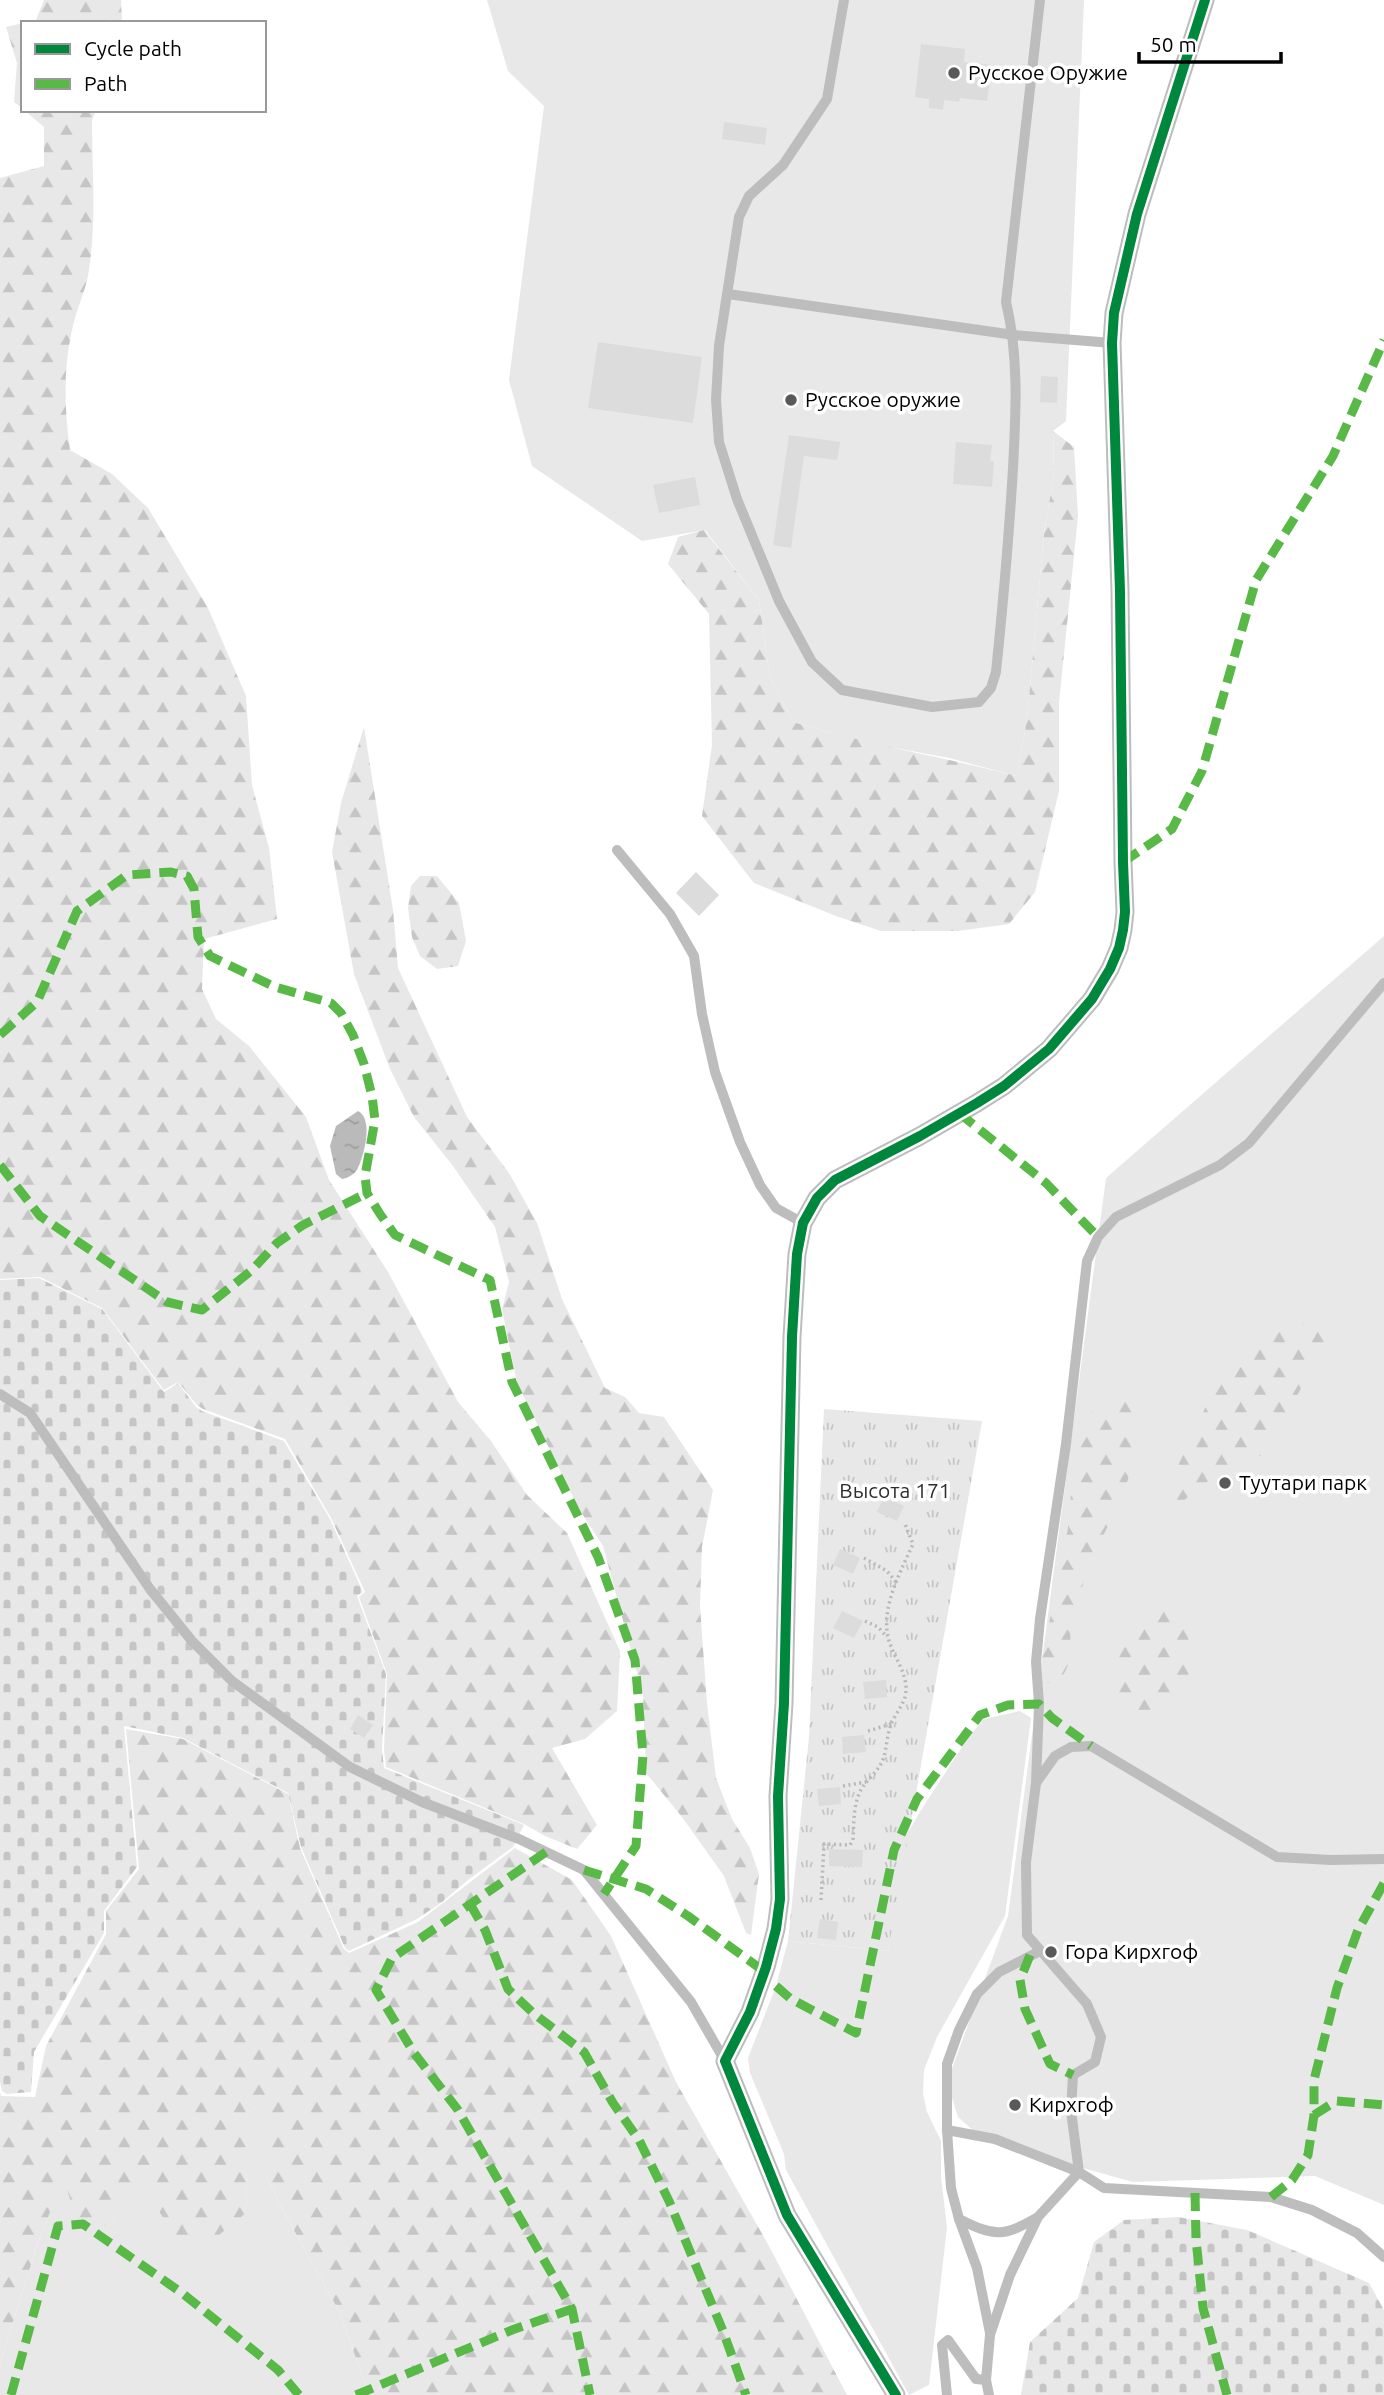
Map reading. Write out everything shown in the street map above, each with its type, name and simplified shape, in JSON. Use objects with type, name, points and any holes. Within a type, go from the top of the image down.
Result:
[{"type":"street","points":[[896,2395],[787,2215],[725,2061],[750,2012],[765,1972],[776,1929],[780,1899],[778,1796],[784,1703],[792,1337],[797,1254],[803,1223],[817,1198],[835,1180],[977,1103],[1004,1086],[1041,1056],[1091,999],[1110,969],[1119,948],[1125,912],[1121,591],[1112,343],[1114,313],[1137,214],[1205,0]]},
{"type":"lane","points":[[844,0],[827,99],[783,165],[749,196],[739,217],[719,346],[716,400],[719,442],[737,499],[779,601],[812,662],[842,690],[932,707],[979,702],[991,688],[996,672],[1016,410],[1014,335],[1006,302],[1040,0]]},
{"type":"lane","points":[[727,294],[1014,335],[1112,343]]},
{"type":"lane","points":[[617,850],[670,914],[694,956],[702,1014],[715,1072],[740,1142],[760,1185],[776,1208],[803,1223]]},
{"type":"lane","points":[[959,2220],[988,2234],[1015,2231],[1038,2217],[1079,2172],[1071,2111],[1073,2075],[1095,2062],[1101,2037],[1087,2004],[1027,1935],[1026,1862],[1036,1783],[1040,1704],[1036,1662],[1066,1444],[1087,1261],[1098,1237],[1116,1217],[1220,1165],[1249,1143],[1384,983]]},
{"type":"lane","points":[[0,1394],[30,1413],[150,1589],[191,1642],[232,1681],[350,1766],[422,1802],[519,1839],[584,1870],[691,2002],[725,2061]]},
{"type":"lane","points":[[1036,1783],[1055,1756],[1071,1747],[1091,1746],[1277,1857],[1384,1859]]},
{"type":"lane","points":[[990,2335],[977,2268],[959,2220],[951,2188],[947,2130],[947,2064],[959,2030],[977,1994],[999,1972],[1040,1951]]},
{"type":"lane","points":[[947,2130],[995,2139],[1079,2172],[1104,2188],[1271,2197],[1312,2210],[1357,2233],[1384,2257]]},
{"type":"lane","points":[[989,2395],[986,2380],[990,2335],[1010,2276],[1038,2217]]},
{"type":"lane","points":[[947,2395],[942,2345],[948,2340],[976,2379],[986,2380]]},
{"type":"path","points":[[888,1639],[887,1610],[913,1544],[905,1524]]},
{"type":"path","points":[[864,1558],[887,1571],[896,1583]]},
{"type":"path","points":[[821,1900],[824,1844],[850,1845],[853,1840],[857,1799],[882,1761],[891,1724],[905,1695],[906,1684],[888,1639],[878,1627],[865,1621]]},
{"type":"path","points":[[868,1731],[891,1724]]},
{"type":"path","points":[[843,1786],[866,1782]]},
{"type":"green space","points":[[44,0],[121,0],[122,21],[32,21],[36,20]]},
{"type":"green space","name":"Русское оружие","points":[[487,0],[1084,0],[1066,421],[1053,431],[1054,474],[1044,533],[1027,719],[1017,776],[949,758],[863,742],[793,722],[770,678],[759,600],[705,530],[642,541],[532,466],[509,380],[544,106],[508,71]]},
{"type":"green space","points":[[21,23],[21,107],[14,102],[17,63],[6,27]]},
{"type":"green space","points":[[26,112],[95,112],[92,120],[91,257],[87,282],[70,338],[66,370],[70,450],[112,474],[148,508],[208,608],[246,696],[252,785],[269,848],[277,919],[204,939],[202,989],[216,1019],[249,1046],[306,1117],[329,1180],[388,1272],[458,1402],[491,1441],[527,1495],[567,1533],[620,1651],[617,1711],[585,1739],[552,1748],[597,1825],[577,1849],[386,1767],[384,1750],[387,1674],[359,1597],[365,1592],[331,1518],[285,1439],[203,1409],[178,1382],[164,1390],[102,1308],[40,1277],[0,1279],[0,178],[44,166],[44,127]]},
{"type":"green space","points":[[1053,431],[1074,447],[1078,516],[1059,703],[1059,791],[1035,892],[1009,924],[958,931],[881,931],[754,883],[702,816],[712,745],[709,614],[668,564],[678,537],[704,530],[759,600],[770,678],[793,722],[1017,776],[1027,719],[1044,533],[1054,474]]},
{"type":"green space","points":[[364,727],[393,910],[398,968],[467,1117],[509,1173],[537,1223],[562,1299],[605,1388],[625,1397],[639,1413],[664,1417],[713,1490],[702,1547],[700,1606],[707,1703],[716,1778],[732,1819],[750,1848],[759,1874],[751,1935],[746,1933],[724,1876],[682,1817],[646,1773],[643,1695],[603,1546],[579,1509],[517,1383],[502,1309],[509,1282],[495,1227],[453,1166],[414,1117],[390,1069],[354,974],[332,852],[341,803]]},
{"type":"green space","points":[[420,876],[437,876],[459,903],[466,941],[458,966],[437,969],[420,956],[412,937],[408,908],[411,886]]},
{"type":"green space","name":"Туутари парк","points":[[1384,936],[1384,2205],[1315,2176],[1133,2182],[985,2141],[958,2117],[947,2082],[1008,1916],[1106,1178]]},
{"type":"green space","points":[[39,1278],[102,1309],[164,1392],[178,1383],[202,1411],[284,1441],[330,1519],[363,1592],[357,1596],[386,1674],[382,1749],[384,1768],[524,1825],[513,1847],[441,1903],[417,1919],[349,1951],[345,1948],[301,1847],[288,1793],[183,1738],[124,1726],[137,1867],[104,1911],[104,1933],[34,2052],[31,2092],[7,2094],[2,2091],[0,2082],[0,1280]]},
{"type":"green space","points":[[1328,1321],[1323,1347],[1266,1454],[1229,1465],[1174,1508],[1175,1472],[1208,1402],[1259,1327]]},
{"type":"green space","points":[[1121,1398],[1140,1402],[1133,1462],[1122,1497],[1096,1550],[1080,1595],[1072,1622],[1068,1665],[1060,1679],[1052,1684],[1045,1682],[1041,1664],[1068,1528],[1076,1437],[1095,1407]]},
{"type":"green space","name":"Высота 171","points":[[824,1409],[982,1421],[888,1951],[788,1941],[809,1737]]},
{"type":"green space","points":[[1155,1601],[1173,1603],[1183,1623],[1190,1643],[1189,1675],[1185,1686],[1173,1689],[1162,1704],[1142,1719],[1132,1719],[1117,1699],[1114,1688],[1115,1664],[1130,1625]]},
{"type":"green space","points":[[1020,1711],[1031,1718],[1005,1916],[937,2037],[924,2070],[923,2094],[927,2112],[941,2141],[941,2177],[947,2227],[929,2385],[909,2395],[786,2170],[784,2154],[750,2073],[748,2058],[776,1986],[788,1941],[888,1951],[902,1844],[919,1813],[970,1735],[984,1719]]},
{"type":"green space","points":[[126,1729],[183,1739],[288,1794],[300,1848],[344,1949],[349,1953],[418,1922],[515,1848],[572,1880],[611,1936],[676,2082],[769,2246],[847,2395],[369,2395],[340,2313],[266,2175],[266,2118],[246,2102],[247,2212],[209,2243],[178,2239],[138,2181],[109,2226],[78,2221],[63,2179],[37,2245],[0,2364],[0,2092],[1,2096],[35,2097],[46,2046],[106,1934],[106,1911],[139,1869]]},
{"type":"green space","points":[[245,2101],[266,2118],[266,2175],[340,2313],[369,2395],[0,2395],[0,2364],[37,2245],[63,2178],[109,2226],[138,2180],[178,2238],[247,2212]]},
{"type":"green space","points":[[1178,2217],[1247,2230],[1369,2283],[1384,2310],[1384,2395],[1021,2395],[1030,2342],[1078,2298],[1094,2242],[1124,2220]]},
{"type":"water","points":[[358,1111],[366,1122],[365,1147],[357,1170],[342,1179],[336,1174],[330,1146],[336,1126]]},
{"type":"building","name":"Русское Оружие","points":[[921,44],[965,49],[964,62],[992,65],[987,101],[960,98],[959,102],[944,100],[943,110],[929,108],[929,99],[915,97]]},
{"type":"building","points":[[724,122],[767,128],[765,145],[722,139]]},
{"type":"building","points":[[598,342],[702,357],[693,423],[588,408]]},
{"type":"building","points":[[1041,376],[1058,377],[1057,403],[1040,402]]},
{"type":"building","points":[[789,435],[840,442],[837,460],[804,456],[791,548],[773,545]]},
{"type":"building","points":[[956,442],[992,445],[992,487],[953,484]]},
{"type":"building","points":[[695,477],[700,505],[659,513],[653,485]]},
{"type":"building","points":[[696,872],[719,895],[699,916],[676,893]]},
{"type":"building","points":[[884,1496],[904,1506],[897,1521],[877,1512]]},
{"type":"building","points":[[840,1549],[860,1558],[853,1574],[833,1565]]},
{"type":"building","points":[[842,1611],[863,1621],[854,1638],[833,1628]]},
{"type":"building","points":[[886,1680],[887,1697],[865,1699],[863,1682]]},
{"type":"building","points":[[358,1715],[373,1725],[364,1738],[350,1729]]},
{"type":"building","points":[[864,1735],[866,1752],[843,1754],[842,1737]]},
{"type":"building","points":[[840,1787],[841,1804],[819,1806],[817,1789]]},
{"type":"building","points":[[829,1849],[863,1850],[862,1867],[829,1866]]},
{"type":"building","points":[[820,1919],[838,1922],[836,1940],[817,1938]]},
{"type":"marked path","points":[[1123,862],[1172,829],[1202,771],[1256,580],[1333,456],[1384,340]]},
{"type":"marked path","points":[[0,1035],[37,1002],[77,911],[127,875],[171,872],[187,876],[194,889],[198,937],[210,956],[275,987],[331,1003],[341,1013],[364,1064],[372,1096],[375,1120],[365,1176],[367,1193],[395,1235],[490,1280],[512,1382],[598,1557],[635,1660],[643,1755],[636,1846],[604,1894]]},
{"type":"marked path","points":[[959,1113],[1046,1183],[1098,1237]]},
{"type":"marked path","points":[[0,1165],[40,1216],[167,1302],[202,1310],[252,1270],[277,1243],[303,1225],[367,1193]]},
{"type":"marked path","points":[[776,1986],[791,1999],[856,2033],[894,1850],[917,1799],[980,1715],[1008,1705],[1039,1704],[1052,1718],[1091,1746]]},
{"type":"marked path","points":[[546,1852],[392,1958],[376,1990],[414,2053],[458,2110],[572,2309],[590,2395]]},
{"type":"marked path","points":[[584,1870],[646,1889],[765,1972]]},
{"type":"marked path","points":[[1271,2197],[1292,2180],[1308,2155],[1314,2115],[1314,2080],[1337,1988],[1358,1930],[1384,1883]]},
{"type":"marked path","points":[[470,1904],[485,1930],[508,1989],[533,2013],[584,2052],[613,2103],[639,2140],[669,2201],[723,2331],[746,2395]]},
{"type":"marked path","points":[[1030,1955],[1020,1980],[1025,2009],[1050,2064],[1073,2075]]},
{"type":"marked path","points":[[1314,2115],[1336,2101],[1384,2105]]},
{"type":"marked path","points":[[1195,2193],[1196,2239],[1203,2308],[1227,2395]]},
{"type":"marked path","points":[[11,2395],[58,2226],[83,2224],[182,2293],[278,2370],[299,2395]]},
{"type":"marked path","points":[[356,2395],[512,2330],[572,2309]]},
{"type":"cycle path","points":[[896,2395],[787,2215],[725,2061],[750,2012],[766,1967],[776,1929],[780,1899],[778,1796],[784,1703],[792,1337],[797,1254],[803,1223],[817,1198],[835,1180],[920,1136],[1004,1086],[1049,1049],[1092,999],[1119,948],[1125,912],[1120,591],[1112,343],[1114,313],[1137,214],[1205,0]]},
{"type":"place","name":"Русское Оружие","points":[[954,73]]},
{"type":"place","name":"Русское оружие","points":[[791,400]]},
{"type":"place","name":"Туутари парк","points":[[1225,1483]]},
{"type":"place","name":"Гора Кирхгоф","points":[[1051,1952]]},
{"type":"place","name":"Кирхгоф","points":[[1015,2105]]}]
